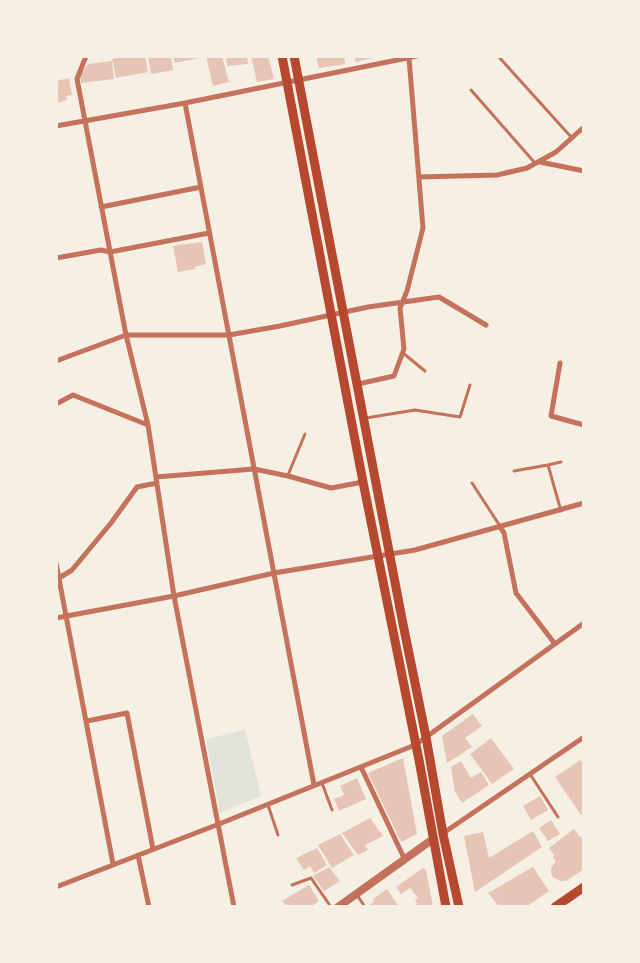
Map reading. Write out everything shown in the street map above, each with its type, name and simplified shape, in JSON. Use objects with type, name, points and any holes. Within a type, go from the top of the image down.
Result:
[{"type":"main road","points":[[282,56],[446,907]]},
{"type":"main road","points":[[294,56],[426,737],[443,834],[459,907]]},
{"type":"main road","points":[[555,907],[584,887]]},
{"type":"street","points":[[86,56],[77,79],[84,121],[126,335],[148,425],[174,596],[234,907]]},
{"type":"street","points":[[56,126],[185,103],[417,56]]},
{"type":"street","points":[[358,384],[394,376],[404,349],[400,308],[407,291],[423,228],[409,58]]},
{"type":"street","points":[[185,103],[314,785]]},
{"type":"street","points":[[419,177],[497,175],[527,168],[556,152],[584,127]]},
{"type":"street","points":[[537,163],[584,171]]},
{"type":"street","points":[[101,206],[201,187]]},
{"type":"street","points":[[56,258],[101,250],[110,252],[209,233]]},
{"type":"street","points":[[56,361],[126,335],[228,335],[402,301],[439,297],[486,325]]},
{"type":"street","points":[[560,362],[550,416],[584,425]]},
{"type":"street","points":[[56,404],[73,395],[148,425]]},
{"type":"street","points":[[156,477],[254,469],[331,488],[363,482]]},
{"type":"street","points":[[59,578],[72,570],[111,523],[137,487],[157,484]]},
{"type":"street","points":[[56,618],[174,596],[274,574],[416,550],[561,511],[584,503]]},
{"type":"street","points":[[500,527],[504,533],[516,593],[555,644]]},
{"type":"street","points":[[56,564],[114,864]]},
{"type":"street","points":[[56,887],[415,745],[584,623]]},
{"type":"street","points":[[87,721],[127,713],[153,849]]},
{"type":"street","points":[[338,907],[433,839],[584,737]]},
{"type":"street","points":[[360,767],[405,860]]},
{"type":"street","points":[[138,855],[149,907]]},
{"type":"lane","points":[[498,56],[572,138]]},
{"type":"lane","points":[[471,90],[537,163]]},
{"type":"lane","points":[[403,352],[425,371]]},
{"type":"lane","points":[[364,418],[415,410],[460,418],[470,385]]},
{"type":"lane","points":[[288,476],[305,434]]},
{"type":"lane","points":[[514,471],[561,462]]},
{"type":"lane","points":[[548,465],[561,511]]},
{"type":"lane","points":[[472,483],[500,527]]},
{"type":"lane","points":[[530,774],[558,817]]},
{"type":"lane","points":[[322,782],[332,810]]},
{"type":"lane","points":[[268,804],[278,835]]},
{"type":"lane","points":[[292,885],[311,878],[331,907]]},
{"type":"lane","points":[[356,894],[365,907]]},
{"type":"shaded area","points":[[245,730],[261,796],[220,813],[206,739]]},
{"type":"building","points":[[128,56],[145,56],[148,72],[116,78],[112,59]]},
{"type":"building","points":[[148,56],[171,56],[173,70],[151,74]]},
{"type":"building","points":[[173,56],[203,56],[204,57],[175,63]]},
{"type":"building","points":[[206,56],[222,56],[229,82],[213,86]]},
{"type":"building","points":[[226,56],[247,56],[248,64],[227,66]]},
{"type":"building","points":[[251,56],[268,56],[274,79],[257,82]]},
{"type":"building","points":[[316,56],[344,56],[345,64],[319,68]]},
{"type":"building","points":[[354,56],[377,56],[377,57],[356,62]]},
{"type":"building","points":[[112,61],[114,79],[81,83],[80,74],[88,64]]},
{"type":"building","points":[[69,78],[72,95],[66,96],[67,100],[56,103],[56,81]]},
{"type":"building","points":[[202,242],[206,264],[194,267],[195,269],[178,272],[173,246]]},
{"type":"building","points":[[473,714],[482,726],[465,738],[472,747],[447,763],[442,736]]},
{"type":"building","points":[[491,738],[514,769],[492,784],[470,754]]},
{"type":"building","points":[[403,758],[417,834],[401,842],[368,773]]},
{"type":"building","points":[[580,760],[584,766],[584,813],[581,815],[555,777]]},
{"type":"building","points":[[461,761],[471,778],[481,772],[489,785],[462,803],[455,792],[451,767]]},
{"type":"building","points":[[357,778],[366,799],[339,811],[334,799],[344,795],[340,786]]},
{"type":"building","points":[[540,796],[548,810],[531,820],[523,806]]},
{"type":"building","points":[[370,818],[383,836],[365,845],[368,850],[358,855],[342,833]]},
{"type":"building","points":[[551,820],[560,834],[548,841],[539,828]]},
{"type":"building","points":[[574,829],[580,837],[584,836],[584,869],[566,881],[560,881],[551,874],[551,868],[556,861],[549,848]]},
{"type":"building","points":[[533,831],[542,847],[475,892],[464,836],[483,832],[489,858]]},
{"type":"building","points":[[340,834],[354,855],[332,868],[318,845]]},
{"type":"building","points":[[317,848],[327,865],[314,873],[310,866],[304,870],[296,858]]},
{"type":"building","points":[[329,867],[340,881],[324,891],[313,876]]},
{"type":"building","points":[[533,867],[549,891],[526,907],[499,907],[488,893]]},
{"type":"building","points":[[423,868],[426,870],[433,907],[412,907],[417,904],[415,900],[418,898],[410,888],[401,894],[396,887]]},
{"type":"building","points":[[309,885],[319,901],[310,907],[287,907],[282,901]]},
{"type":"building","points":[[387,889],[399,907],[372,907],[370,904],[374,902],[373,899]]}]
